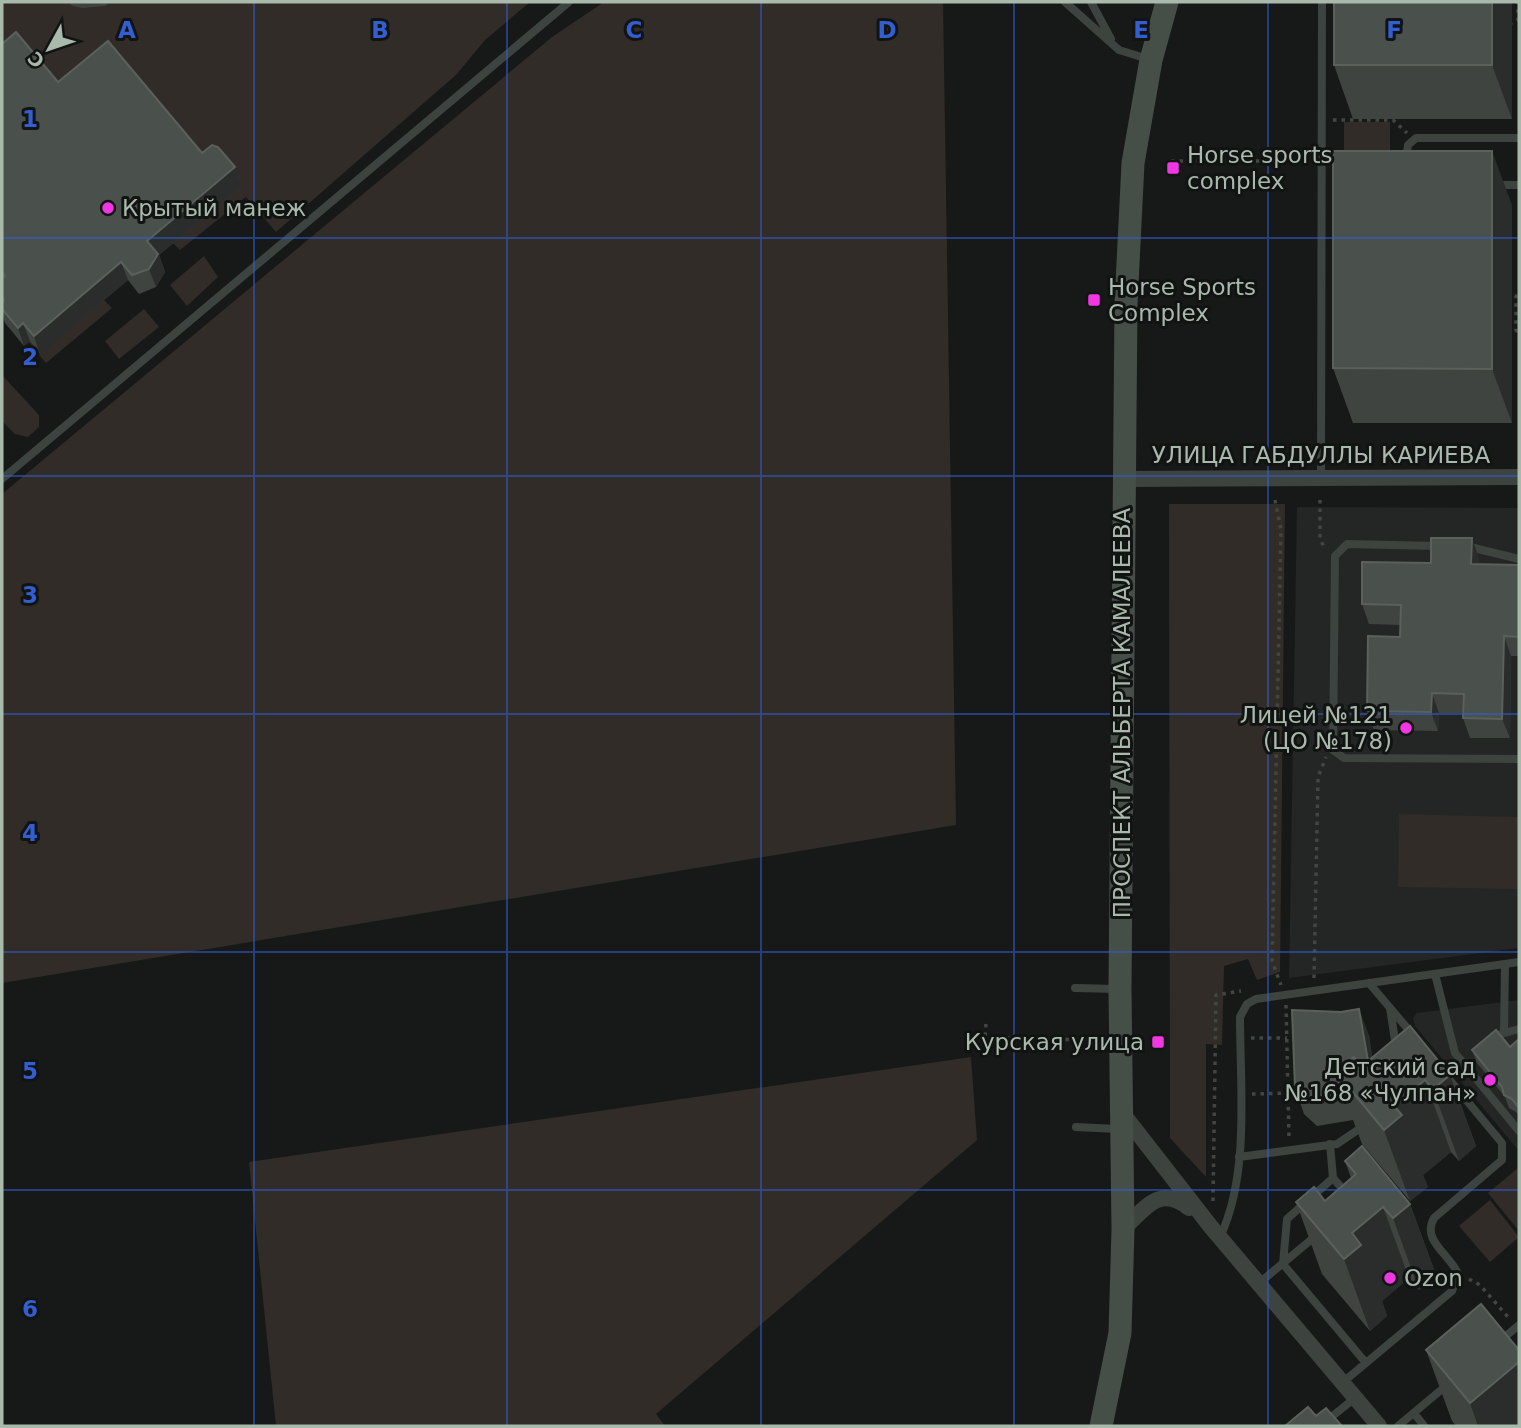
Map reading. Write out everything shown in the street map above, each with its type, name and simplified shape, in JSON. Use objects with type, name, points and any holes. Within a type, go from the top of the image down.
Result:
[{"type":"main road","name":"ПРОСПЕКТ АЛЬБЕРТА КАМАЛЕЕВА","points":[[1101,1426],[1120,1333],[1123,1229],[1120,989],[1126,304],[1133,163],[1151,60],[1167,2]]},
{"type":"street","name":"УЛИЦА ГАБДУЛЛЫ КАРИЕВА","points":[[1124,479],[1519,477]]},
{"type":"street","points":[[1123,1121],[1378,1426]]},
{"type":"street","points":[[1123,1229],[1158,1198],[1166,1196],[1183,1203],[1215,1233]]},
{"type":"lane","points":[[75,2],[104,2]]},
{"type":"lane","points":[[2,479],[569,2]]},
{"type":"lane","points":[[1065,2],[1119,50],[1151,60]]},
{"type":"lane","points":[[1091,2],[1114,45]]},
{"type":"lane","points":[[1321,478],[1322,2]]},
{"type":"lane","points":[[1406,174],[1406,148],[1412,140],[1519,138]]},
{"type":"lane","points":[[1482,184],[1519,185]]},
{"type":"lane","points":[[1519,559],[1466,546],[1347,544],[1338,550],[1334,562],[1333,750],[1343,758],[1519,759]]},
{"type":"lane","points":[[1215,1233],[1232,1212],[1239,1157],[1240,1017],[1247,1004],[1286,995],[1519,962]]},
{"type":"lane","points":[[1504,1032],[1505,964]]},
{"type":"lane","points":[[1435,974],[1452,1044],[1464,1065],[1519,1131]]},
{"type":"lane","points":[[1370,983],[1423,1048]]},
{"type":"lane","points":[[1074,988],[1120,989]]},
{"type":"lane","points":[[1390,1008],[1397,1056]]},
{"type":"lane","points":[[1494,1040],[1504,1032],[1519,1029]]},
{"type":"lane","points":[[1464,1065],[1474,1056]]},
{"type":"lane","points":[[1342,1383],[1452,1291],[1458,1274],[1431,1238],[1430,1227],[1434,1218],[1502,1160],[1504,1149],[1440,1068]]},
{"type":"lane","points":[[1239,1157],[1347,1140],[1372,1119]]},
{"type":"lane","points":[[1076,1127],[1123,1121]]},
{"type":"lane","points":[[1330,1144],[1333,1178],[1350,1198],[1350,1206]]},
{"type":"lane","points":[[1333,1178],[1287,1219],[1283,1264],[1366,1363]]},
{"type":"lane","points":[[1258,1284],[1329,1224]]},
{"type":"lane","points":[[1496,1345],[1518,1326]]},
{"type":"lane","points":[[1398,1426],[1455,1379]]},
{"type":"lane","points":[[1320,1426],[1354,1398]]},
{"type":"lane","points":[[1413,1413],[1424,1426]]},
{"type":"path","points":[[1505,24],[1518,20],[1518,2]]},
{"type":"path","points":[[1322,120],[1394,120],[1400,123],[1412,140]]},
{"type":"path","points":[[1171,161],[1322,161]]},
{"type":"path","points":[[1501,292],[1514,293],[1516,306],[1516,331],[1512,335],[1501,335]]},
{"type":"path","points":[[1275,500],[1281,530],[1272,961],[1286,995],[1290,1150]]},
{"type":"path","points":[[1320,500],[1321,543],[1334,562]]},
{"type":"path","points":[[1303,982],[1314,981],[1318,777],[1322,763],[1333,750]]},
{"type":"path","points":[[1269,987],[1292,984]]},
{"type":"path","points":[[1213,1210],[1216,995],[1245,990]]},
{"type":"path","points":[[986,1024],[985,1037],[1082,1040]]},
{"type":"path","points":[[1240,1039],[1287,1038]]},
{"type":"path","points":[[1239,1094],[1288,1093]]},
{"type":"path","points":[[1458,1274],[1480,1285],[1518,1326]]},
{"type":"shaded area","points":[[2,2],[530,2],[485,40],[457,74],[276,232],[246,197],[180,250],[173,243],[241,183],[38,353],[2,309]]},
{"type":"shaded area","points":[[604,2],[943,2],[956,825],[2,983],[2,494],[552,37]]},
{"type":"shaded area","points":[[1344,122],[1390,122],[1390,197],[1344,196]]},
{"type":"shaded area","points":[[204,256],[218,277],[187,306],[170,285]]},
{"type":"shaded area","points":[[104,300],[112,308],[46,363],[39,355]]},
{"type":"shaded area","points":[[144,309],[159,327],[119,359],[105,341]]},
{"type":"shaded area","points":[[2,375],[39,415],[39,427],[28,437],[15,434],[2,421]]},
{"type":"shaded area","points":[[1169,504],[1285,504],[1280,972],[1257,980],[1248,959],[1224,966],[1222,1045],[1206,1044],[1206,1177],[1170,1138]]},
{"type":"shaded area","name":"Лицей №121 (ЦО №178)","points":[[1297,507],[1519,508],[1519,948],[1289,978]]},
{"type":"shaded area","points":[[1399,814],[1519,817],[1518,889],[1398,887]]},
{"type":"shaded area","name":"Детский сад №168 «Чулпан»","points":[[1519,1000],[1519,1151],[1415,1026],[1413,1018],[1417,1013]]},
{"type":"shaded area","points":[[971,1057],[977,1140],[656,1414],[665,1426],[276,1426],[249,1162]]},
{"type":"shaded area","points":[[1519,1167],[1519,1231],[1488,1193]]},
{"type":"shaded area","points":[[1490,1200],[1519,1237],[1490,1262],[1459,1226]]},
{"type":"building","points":[[1334,2],[1492,2],[1492,65],[1334,65]]},
{"type":"building","name":"Крытый манеж","points":[[16,32],[58,82],[108,41],[202,153],[212,145],[218,147],[235,167],[147,241],[158,254],[149,269],[132,275],[121,262],[34,336],[23,323],[18,328],[2,309],[2,278],[5,276],[2,272],[2,44]]},
{"type":"building","points":[[1333,151],[1492,151],[1492,369],[1333,368]]},
{"type":"building","points":[[1431,538],[1472,538],[1471,564],[1519,565],[1519,637],[1504,636],[1502,719],[1463,718],[1464,694],[1432,693],[1431,712],[1367,711],[1368,636],[1400,637],[1401,605],[1362,604],[1362,562],[1431,563]]},
{"type":"building","points":[[1359,1009],[1368,1061],[1361,1067],[1354,1057],[1336,1072],[1343,1094],[1308,1100],[1295,1088],[1292,1010],[1341,1012]]},
{"type":"building","points":[[1410,1026],[1450,1075],[1433,1089],[1425,1080],[1394,1106],[1402,1115],[1384,1130],[1336,1072],[1354,1057],[1361,1067]]},
{"type":"building","points":[[1496,1030],[1510,1047],[1519,1039],[1519,1108],[1512,1099],[1504,1095],[1502,1087],[1472,1050]]},
{"type":"building","points":[[1362,1146],[1410,1204],[1393,1218],[1383,1207],[1352,1233],[1361,1245],[1344,1259],[1296,1202],[1314,1187],[1325,1201],[1356,1174],[1345,1161]]},
{"type":"building","points":[[1481,1304],[1519,1350],[1519,1362],[1470,1403],[1426,1350]]},
{"type":"building","points":[[1308,1407],[1316,1416],[1326,1408],[1342,1426],[1285,1426]]},
{"type":"place","name":"Horse sports complex","points":[[1173,168]]},
{"type":"place","name":"Крытый манеж","points":[[108,208]]},
{"type":"place","name":"Horse Sports Complex","points":[[1094,300]]},
{"type":"place","name":"Лицей №121 (ЦО №178)","points":[[1406,728]]},
{"type":"place","name":"Курская улица","points":[[1158,1042]]},
{"type":"place","name":"Детский сад №168 «Чулпан»","points":[[1490,1080]]},
{"type":"place","name":"Ozon","points":[[1390,1278]]}]
